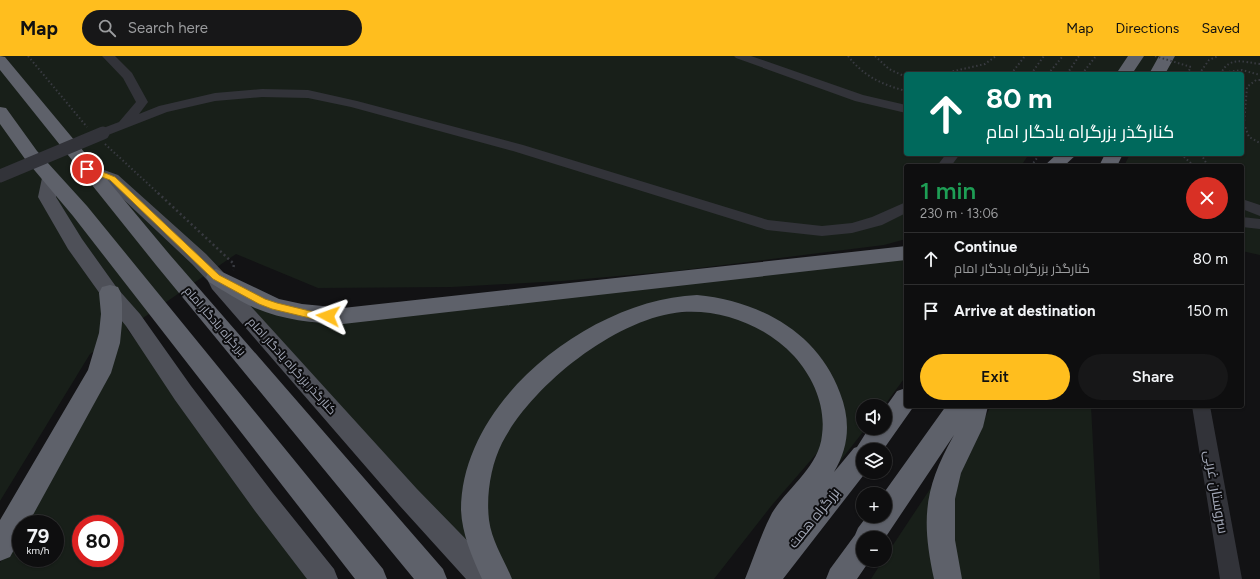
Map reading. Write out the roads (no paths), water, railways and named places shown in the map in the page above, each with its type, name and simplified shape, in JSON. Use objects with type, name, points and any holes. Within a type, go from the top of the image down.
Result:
[{"type":"highway","points":[[1125,72],[1136,56]]},
{"type":"highway","points":[[1158,72],[1166,56]]},
{"type":"highway","name":"بزرگراه یادگار امام","points":[[0,60],[67,141],[87,169],[433,579]]},
{"type":"highway","points":[[0,112],[31,155],[80,211],[373,579]]},
{"type":"highway","points":[[1056,164],[1066,156]]},
{"type":"highway","points":[[224,275],[262,301],[276,307],[314,315],[343,316],[904,253]]},
{"type":"highway","points":[[0,547],[99,374],[111,332],[113,310],[110,293]]},
{"type":"highway","points":[[498,579],[486,558],[479,535],[475,510],[479,474],[485,455],[497,429],[519,399],[542,376],[565,356],[591,338],[618,323],[643,312],[683,304],[703,304],[739,311],[776,329],[792,340],[810,358],[828,392],[834,414],[835,436],[829,456],[817,478],[783,521],[759,579]]},
{"type":"highway","points":[[892,416],[904,401]]},
{"type":"highway","points":[[892,504],[959,408]]},
{"type":"highway","points":[[948,579],[941,547],[940,533],[944,491],[947,476],[971,426],[976,408]]},
{"type":"highway","name":"بزرگراه همت","points":[[764,579],[820,512],[856,465]]},
{"type":"highway","points":[[840,579],[856,556]]},
{"type":"main road","name":"کنارگذر بزرگراه یادگار امام","points":[[87,169],[112,179],[224,275],[219,284],[408,497],[485,579]]},
{"type":"main road","points":[[51,178],[47,197],[75,244],[110,293],[133,320],[183,393],[264,502],[324,579]]},
{"type":"street","points":[[108,56],[128,76],[142,102],[123,125]]},
{"type":"street","points":[[740,56],[859,98],[904,109]]},
{"type":"street","points":[[0,176],[103,138],[123,125],[163,109],[215,98],[262,93],[308,94],[353,104],[518,148],[766,225],[822,231],[852,228],[877,221],[904,208]]},
{"type":"street","points":[[1244,205],[1260,211]]},
{"type":"street","points":[[1244,222],[1260,224]]},
{"type":"street","name":"سروستان غربی","points":[[1201,408],[1231,579]]}]
